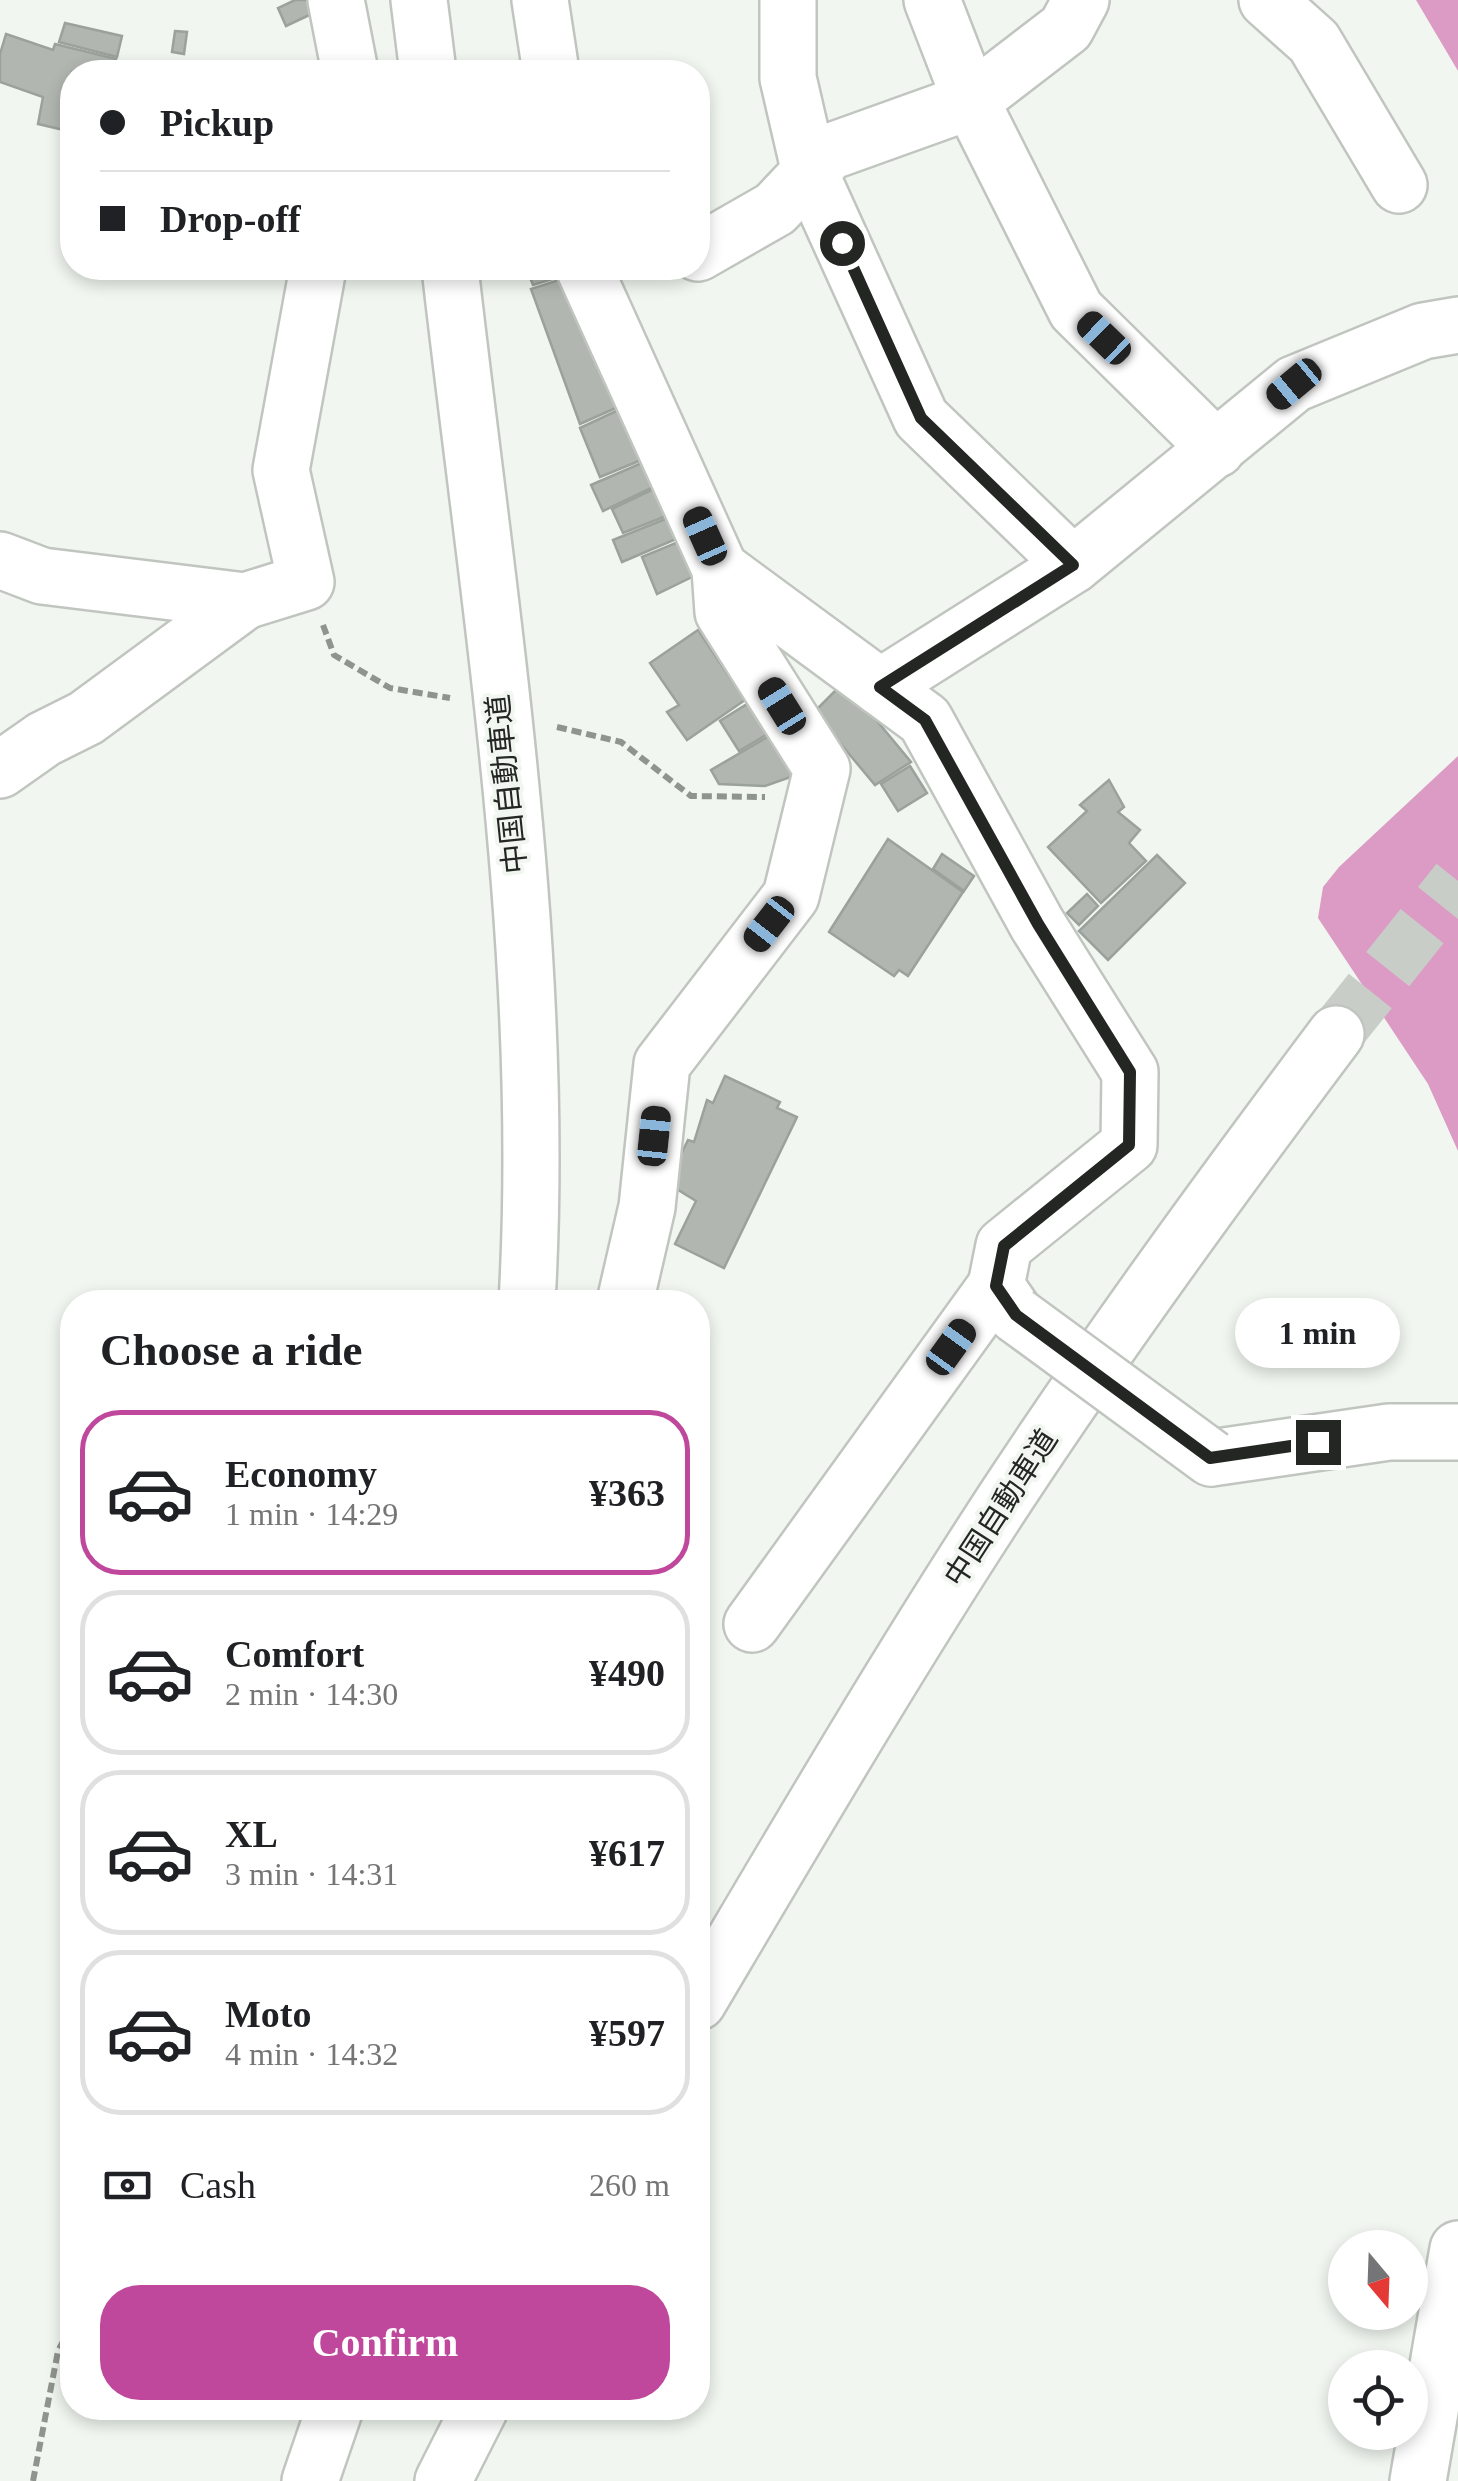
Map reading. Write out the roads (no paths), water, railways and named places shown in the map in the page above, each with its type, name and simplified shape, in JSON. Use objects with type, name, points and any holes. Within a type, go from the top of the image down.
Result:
[{"type":"main road","points":[[336,0],[348,60]]},
{"type":"main road","points":[[419,0],[426,60]]},
{"type":"main road","points":[[540,0],[549,60]]},
{"type":"main road","points":[[788,0],[788,78],[810,173],[921,418],[1073,565]]},
{"type":"main road","points":[[932,0],[971,102],[1076,310],[1217,449]]},
{"type":"main road","points":[[710,246],[775,209],[829,152],[971,102],[1066,28],[1081,0]]},
{"type":"main road","points":[[1267,0],[1314,42],[1400,185]]},
{"type":"main road","points":[[0,770],[44,739],[86,718],[245,601],[306,582],[281,470],[316,280]]},
{"type":"main road","name":"中国自動車道","points":[[451,280],[516,864],[527,1060],[527,1290]]},
{"type":"main road","points":[[589,280],[720,569],[722,612],[822,768],[790,896],[662,1064],[647,1207],[628,1290]]},
{"type":"main road","points":[[880,687],[1073,565],[1294,384],[1423,331],[1458,325]]},
{"type":"main road","points":[[0,560],[42,576],[245,601]]},
{"type":"main road","points":[[720,569],[925,720],[1038,924],[1130,1072],[1129,1145],[1004,1246],[1006,1300],[752,1624]]},
{"type":"main road","name":"中国自動車道","points":[[710,1982],[1005,1498],[1170,1256],[1336,1034]]},
{"type":"main road","points":[[1006,1300],[1210,1458],[1389,1432],[1458,1432]]},
{"type":"main road","points":[[1418,2481],[1458,2249]]},
{"type":"main road","points":[[310,2481],[331,2420]]},
{"type":"main road","points":[[443,2481],[474,2420]]},
{"type":"tunnel","points":[[1336,1034],[1458,881]]}]
